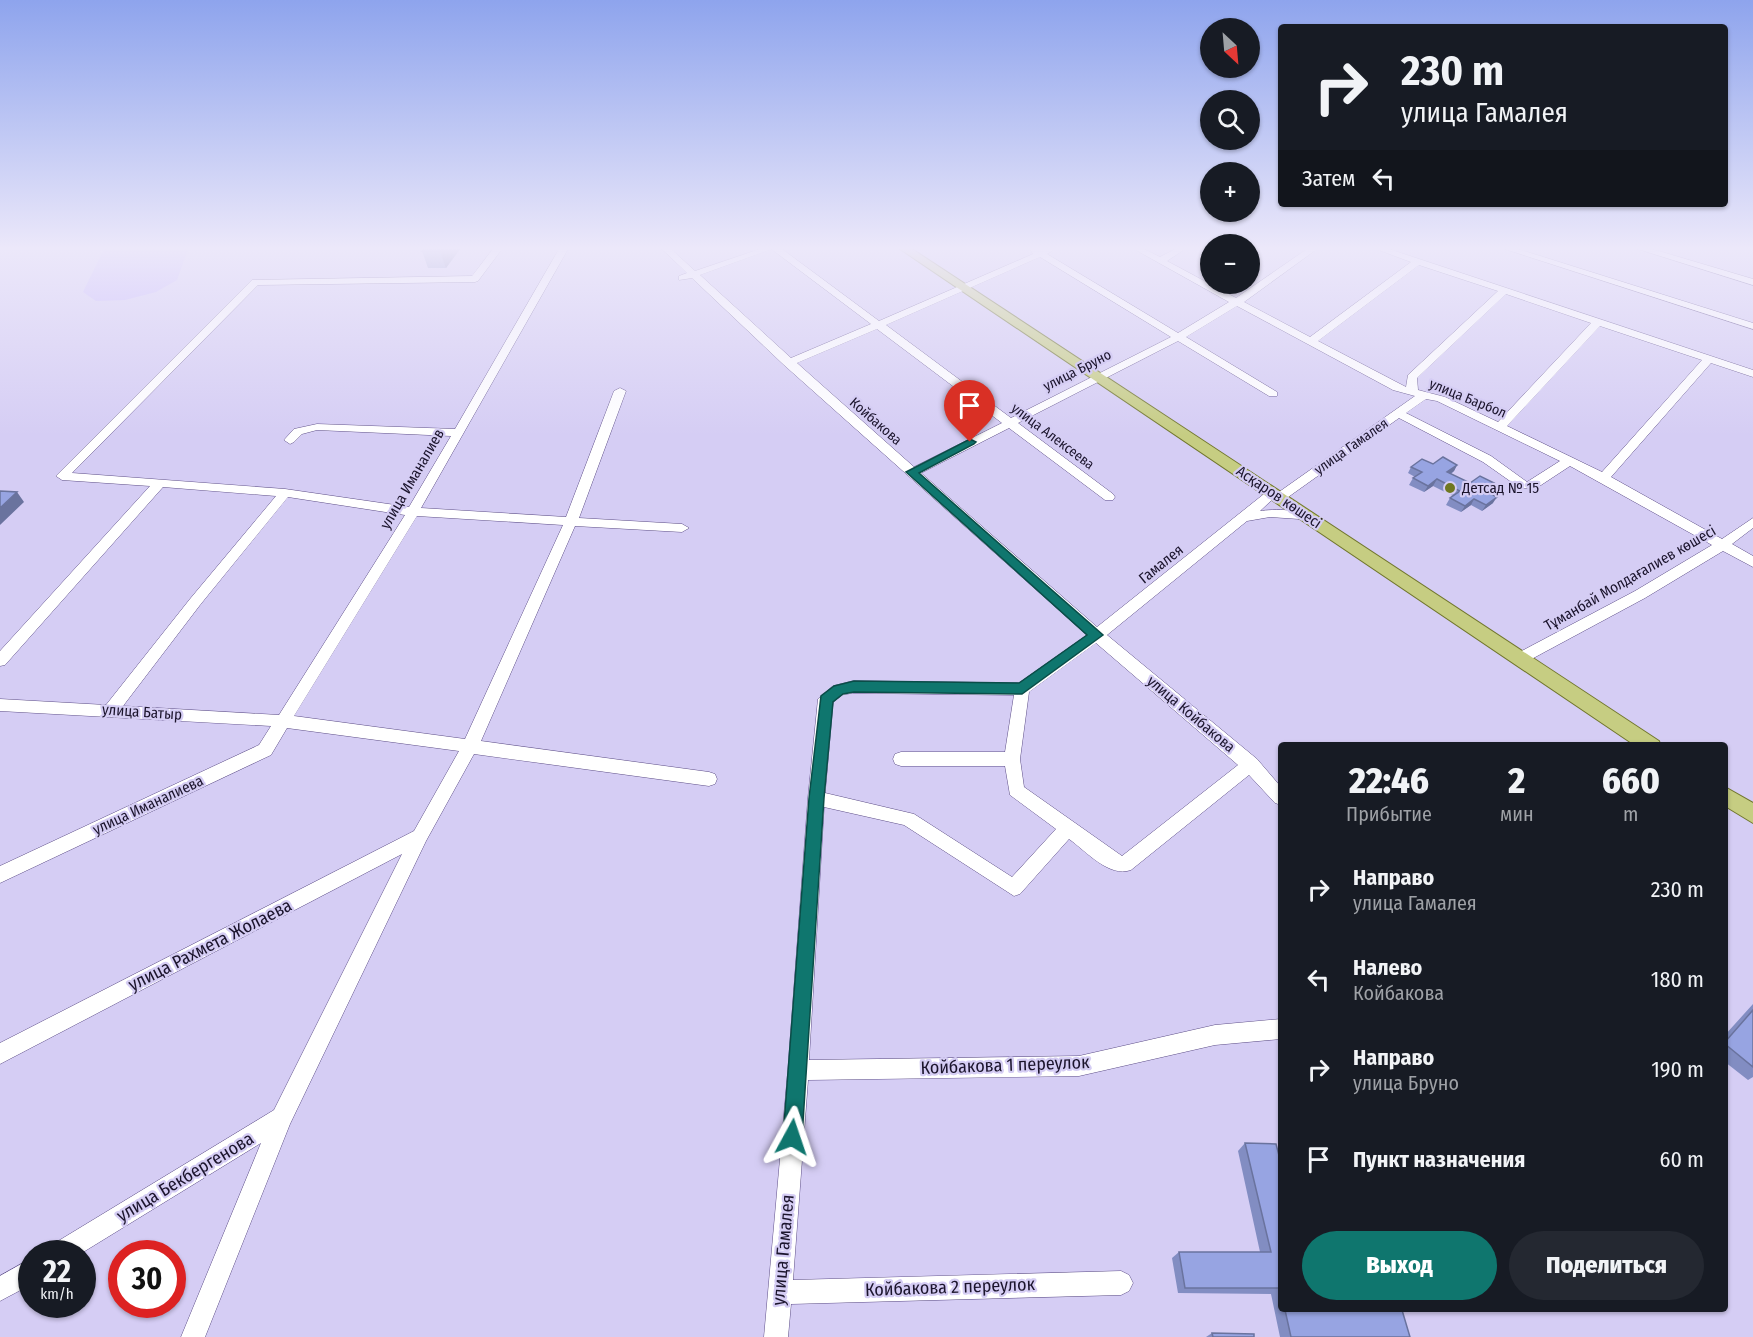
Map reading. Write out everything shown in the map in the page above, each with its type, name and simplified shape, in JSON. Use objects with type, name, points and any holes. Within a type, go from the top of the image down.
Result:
[{"type":"main road","name":"Асқаров көшесі","points":[[1000,311],[1646,742]]},
{"type":"main road","points":[[1728,797],[1753,814]]},
{"type":"street","points":[[226,311],[62,476],[285,493],[413,512],[682,528]]},
{"type":"street","name":"улица Иманалиев","points":[[283,722],[413,512],[528,311]]},
{"type":"street","name":"Койбакова","points":[[728,311],[1096,635]]},
{"type":"street","name":"улица Алексеева","points":[[863,311],[1109,497]]},
{"type":"street","points":[[788,363],[910,311]]},
{"type":"street","points":[[1137,311],[1273,394]]},
{"type":"street","name":"улица Бруно","points":[[912,472],[1179,336],[1219,311]]},
{"type":"street","name":"улица Барбол","points":[[1259,311],[1397,388],[1441,399],[1604,478],[1753,562]]},
{"type":"street","points":[[1312,341],[1351,311]]},
{"type":"street","points":[[1417,393],[1412,377],[1482,311]]},
{"type":"street","points":[[1568,311],[1753,374]]},
{"type":"street","points":[[1707,311],[1753,326]]},
{"type":"street","points":[[1500,427],[1599,322]]},
{"type":"street","points":[[1604,478],[1709,359]]},
{"type":"street","points":[[193,1337],[282,1118],[420,836],[471,745],[571,521],[620,391]]},
{"type":"street","name":"улица Гамалея","points":[[1245,517],[1398,413],[1417,393]]},
{"type":"street","points":[[1398,413],[1494,463],[1524,485],[1531,486],[1569,461]]},
{"type":"street","points":[[290,440],[298,431],[308,427],[458,433]]},
{"type":"street","points":[[0,661],[159,484]]},
{"type":"street","points":[[111,710],[195,602],[285,493]]},
{"type":"street","points":[[1245,517],[1270,513],[1309,517]]},
{"type":"street","name":"Гамалея","points":[[1096,635],[1245,517]]},
{"type":"street","name":"Тұманбай Молдағалиев көшесі","points":[[1521,657],[1608,612],[1722,546],[1753,522]]},
{"type":"street","points":[[1096,635],[1022,689],[1012,759],[1014,784],[1018,793],[1115,862],[1125,864],[1251,765]]},
{"type":"street","name":"улица Койбакова","points":[[1096,635],[1251,765],[1278,795]]},
{"type":"street","name":"улица Гамалея","points":[[776,1337],[798,1070],[816,798],[826,699],[838,690],[854,687],[1022,689]]},
{"type":"street","name":"улица Батыр","points":[[0,705],[283,722],[471,745],[709,779]]},
{"type":"street","name":"улица Иманалиева","points":[[0,875],[265,750],[283,722]]},
{"type":"street","points":[[901,759],[1012,759]]},
{"type":"street","points":[[816,798],[908,819],[1014,888],[1067,829]]},
{"type":"street","name":"улица Рахмета Жолаева","points":[[0,1054],[420,836]]},
{"type":"street","name":"Койбакова 1 переулок","points":[[798,1070],[1079,1066],[1215,1035],[1278,1029]]},
{"type":"street","name":"улица Бекбергенова","points":[[81,1240],[282,1118]]},
{"type":"street","points":[[0,1289],[18,1278]]},
{"type":"street","name":"Койбакова 2 переулок","points":[[779,1292],[1121,1283]]},
{"type":"building","points":[[1443,457],[1457,465],[1447,472],[1470,483],[1480,476],[1494,483],[1485,491],[1497,497],[1486,505],[1474,499],[1465,506],[1450,498],[1460,491],[1437,479],[1428,486],[1413,478],[1422,472],[1411,467],[1422,459],[1433,464]]},
{"type":"building","points":[[0,491],[17,492],[0,508]]},
{"type":"building","points":[[1753,1010],[1753,1067],[1728,1046],[1728,1039]]},
{"type":"building","points":[[1245,1143],[1276,1144],[1278,1152],[1278,1288],[1185,1288],[1179,1252],[1271,1252]]},
{"type":"building","points":[[1285,1312],[1403,1312],[1410,1337],[1291,1337]]},
{"type":"building","points":[[1212,1333],[1254,1334],[1254,1337],[1213,1337]]},
{"type":"place","name":"Детсад № 15","points":[[1450,488]]},
{"type":"route","points":[[792,1137],[816,798],[826,699],[838,690],[854,687],[1022,689],[1096,635],[912,472],[970,442]]}]
